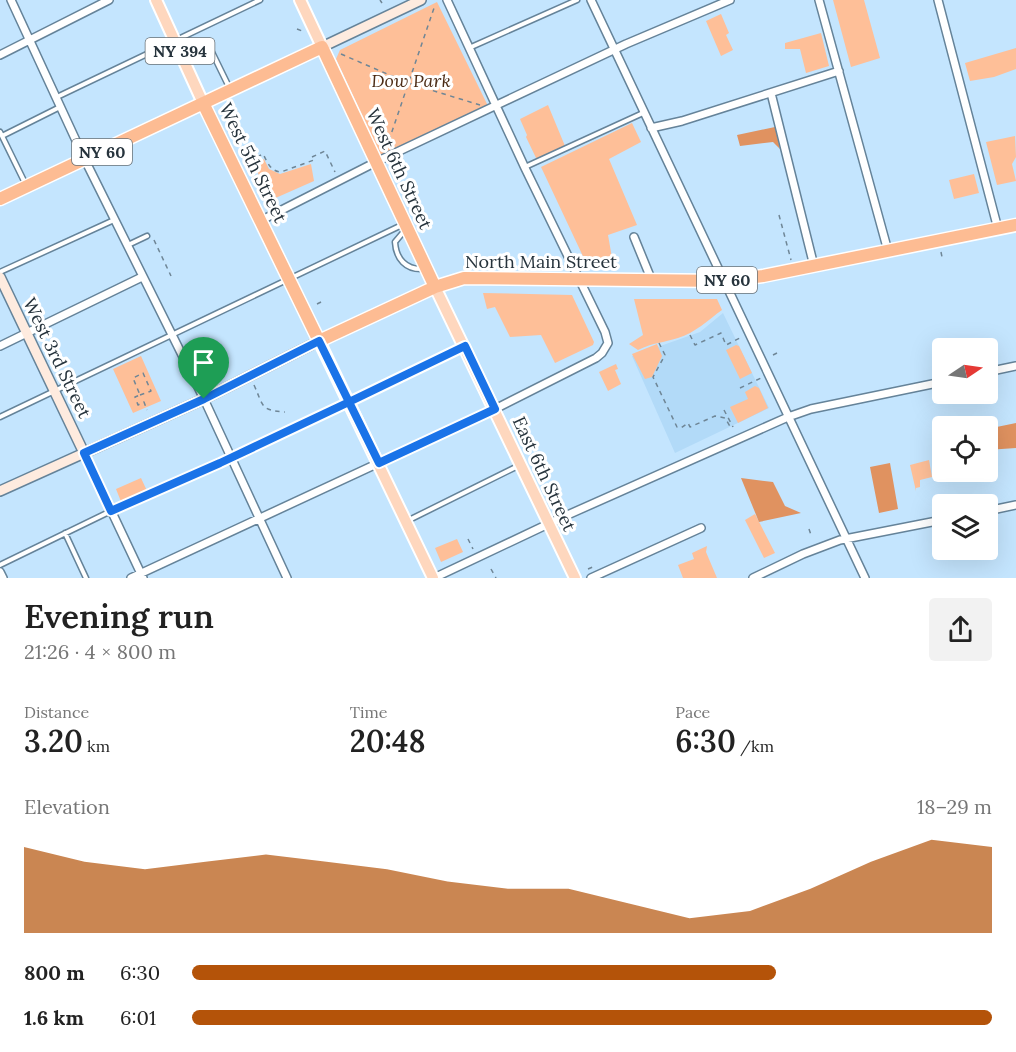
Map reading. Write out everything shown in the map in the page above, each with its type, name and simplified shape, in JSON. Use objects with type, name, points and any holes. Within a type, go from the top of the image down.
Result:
[{"type":"highway","name":"NY 60","points":[[0,199],[322,47]]},
{"type":"highway","name":"West 6th Street","points":[[322,47],[435,287]]},
{"type":"highway","name":"West 5th Street","points":[[203,103],[319,341]]},
{"type":"highway","name":"North Main Street","points":[[319,341],[435,287],[464,278],[723,281],[763,276],[1016,225]]},
{"type":"highway","name":"NY 60","points":[[427,269],[438,275],[480,273],[481,278]]},
{"type":"main road","name":"West 5th Street","points":[[156,0],[203,103]]},
{"type":"main road","name":"West 6th Street","points":[[300,0],[322,47]]},
{"type":"main road","name":"East 6th Street","points":[[435,287],[575,578]]},
{"type":"main road","points":[[319,341],[433,578]]},
{"type":"street","points":[[11,0],[85,160],[261,518],[286,578]]},
{"type":"street","points":[[0,55],[109,0]]},
{"type":"street","points":[[322,47],[421,0]]},
{"type":"street","points":[[131,578],[142,576],[495,409],[596,358],[608,343],[447,0]]},
{"type":"street","points":[[591,0],[865,578]]},
{"type":"street","points":[[260,221],[376,162],[614,50],[730,0]]},
{"type":"street","points":[[819,0],[888,251]]},
{"type":"street","points":[[938,0],[998,229]]},
{"type":"street","points":[[651,128],[682,121],[839,71]]},
{"type":"street","points":[[771,93],[814,266]]},
{"type":"street","points":[[634,237],[652,281]]},
{"type":"street","name":"West 3rd Street","points":[[0,274],[84,453]]},
{"type":"street","points":[[0,346],[142,277]]},
{"type":"street","name":"North Main Street","points":[[0,491],[204,399],[319,341]]},
{"type":"street","points":[[998,370],[1016,366]]},
{"type":"street","points":[[433,578],[811,408],[932,384]]},
{"type":"street","points":[[84,453],[142,576]]},
{"type":"street","points":[[998,509],[1016,505]]},
{"type":"street","points":[[753,578],[803,554],[846,538],[932,522]]},
{"type":"street","points":[[591,578],[701,528]]},
{"type":"street","points":[[0,572],[3,578]]},
{"type":"lane","points":[[56,98],[178,47],[260,0]]},
{"type":"lane","points":[[469,48],[577,0]]},
{"type":"lane","points":[[178,47],[208,44],[231,90]]},
{"type":"lane","points":[[26,186],[1,134],[60,107]]},
{"type":"lane","points":[[525,168],[643,112]]},
{"type":"lane","points":[[0,274],[114,220]]},
{"type":"lane","points":[[406,226],[395,242],[398,252],[405,266],[410,269],[427,269]]},
{"type":"lane","points":[[0,417],[289,278],[406,226]]},
{"type":"lane","points":[[127,246],[147,236]]},
{"type":"lane","points":[[0,565],[465,346]]},
{"type":"lane","points":[[406,521],[520,465]]},
{"type":"lane","points":[[65,533],[86,578]]},
{"type":"path","points":[[386,149],[434,8]]},
{"type":"path","points":[[297,29],[302,31]]},
{"type":"path","points":[[341,54],[408,83],[480,105]]},
{"type":"path","points":[[249,161],[263,154],[269,166],[281,172],[326,151],[335,172]]},
{"type":"path","points":[[779,215],[792,261]]},
{"type":"path","points":[[153,239],[171,276]]},
{"type":"path","points":[[940,252],[942,257]]},
{"type":"path","points":[[317,304],[325,300]]},
{"type":"path","points":[[690,335],[695,345],[721,333],[726,345]]},
{"type":"path","points":[[721,347],[748,334]]},
{"type":"path","points":[[659,343],[666,359]]},
{"type":"path","points":[[773,355],[777,353]]},
{"type":"path","points":[[664,355],[653,377],[678,428],[688,423],[690,427],[715,416],[724,418],[732,427],[724,410]]},
{"type":"path","points":[[140,395],[133,378],[143,373],[151,390],[140,395],[135,397],[138,405],[144,402],[147,410]]},
{"type":"path","points":[[740,388],[768,375]]},
{"type":"path","points":[[250,376],[264,408],[268,411],[285,412]]},
{"type":"path","points":[[809,529],[812,536]]},
{"type":"path","points":[[468,539],[472,549]]},
{"type":"path","points":[[588,569],[595,566]]},
{"type":"path","points":[[491,569],[496,578]]},
{"type":"shaded area","points":[[775,127],[780,149],[773,142],[740,146],[737,135]]},
{"type":"shaded area","points":[[723,313],[769,408],[675,453],[632,356],[700,332]]},
{"type":"shaded area","points":[[1016,423],[1016,448],[998,449],[998,427]]},
{"type":"shaded area","points":[[890,463],[898,509],[879,513],[870,467]]},
{"type":"shaded area","points":[[741,478],[773,482],[785,506],[801,513],[759,522]]},
{"type":"green space","points":[[833,0],[864,0],[880,58],[851,67]]},
{"type":"green space","name":"Dow Park","points":[[437,2],[488,106],[381,156],[336,59],[340,50]]},
{"type":"green space","points":[[721,14],[729,33],[726,35],[733,50],[721,56],[706,21]]},
{"type":"green space","points":[[821,33],[829,66],[806,73],[800,49],[785,49],[785,43]]},
{"type":"green space","points":[[1016,48],[1016,69],[994,77],[970,81],[965,63]]},
{"type":"green space","points":[[548,105],[565,146],[537,160],[520,119]]},
{"type":"green space","points":[[632,123],[641,142],[609,159],[637,225],[608,235],[614,269],[589,269],[541,167]]},
{"type":"green space","points":[[1015,136],[1016,157],[1012,164],[1016,181],[997,185],[986,142]]},
{"type":"green space","points":[[264,159],[269,169],[280,174],[311,164],[314,181],[271,200],[254,165]]},
{"type":"green space","points":[[974,174],[979,193],[954,199],[949,180]]},
{"type":"green space","points":[[483,293],[572,295],[594,342],[593,345],[555,363],[541,335],[510,337],[495,307],[487,309]]},
{"type":"green space","points":[[634,299],[717,299],[722,310],[696,330],[684,336],[638,350],[629,344],[643,335]]},
{"type":"green space","points":[[657,344],[662,356],[652,377],[645,379],[632,354]]},
{"type":"green space","points":[[736,345],[739,346],[752,373],[740,379],[726,350]]},
{"type":"green space","points":[[141,356],[161,401],[133,413],[113,369]]},
{"type":"green space","points":[[616,364],[618,369],[615,370],[621,384],[608,391],[599,372]]},
{"type":"green space","points":[[755,386],[759,388],[768,408],[738,423],[730,407],[748,399],[745,392]]},
{"type":"green space","points":[[929,460],[932,477],[920,480],[920,487],[916,488],[916,491],[910,465]]},
{"type":"green space","points":[[141,478],[148,493],[122,504],[116,489]]},
{"type":"green space","points":[[755,514],[775,553],[764,558],[745,520]]},
{"type":"green space","points":[[457,539],[463,552],[441,562],[435,548]]},
{"type":"green space","points":[[707,546],[706,552],[717,578],[683,578],[678,565],[694,559],[692,553]]},
{"type":"route","points":[[204,399],[84,453],[111,511],[349,402],[379,463],[495,409],[465,346],[349,402],[319,341],[204,399]]}]
